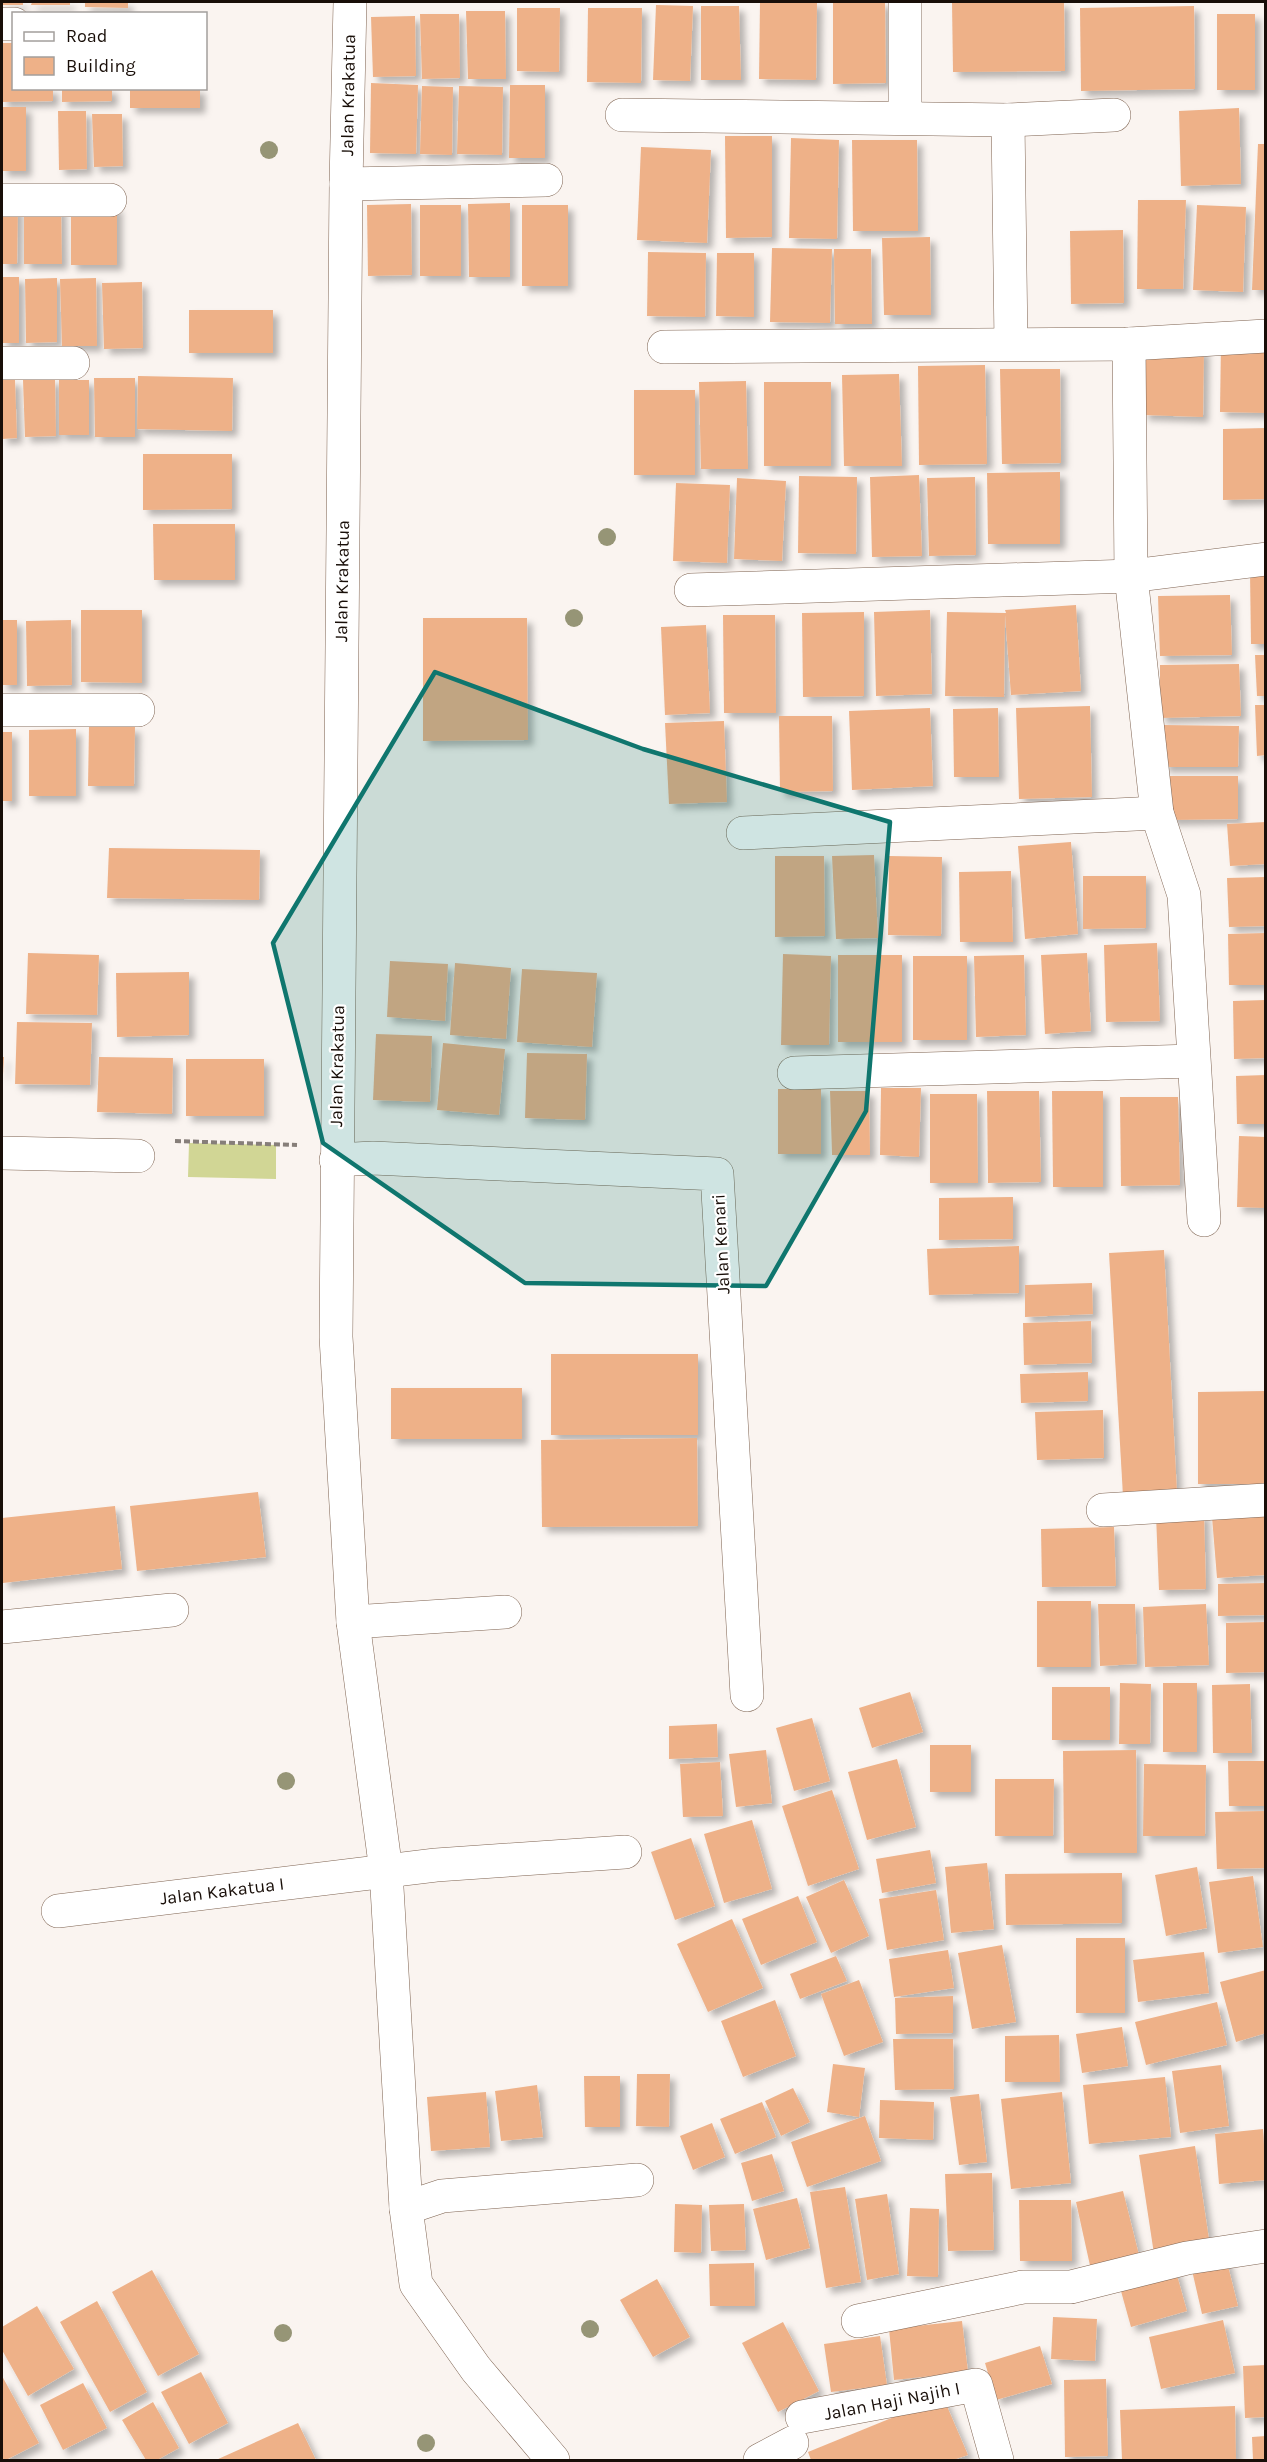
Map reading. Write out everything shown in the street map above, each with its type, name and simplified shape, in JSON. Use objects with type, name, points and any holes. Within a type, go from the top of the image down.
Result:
[{"type":"street","name":"Jalan Krakatua","points":[[350,2],[346,184],[336,1337],[353,1622],[386,1871],[406,2208],[416,2284],[476,2369],[553,2460]]},
{"type":"street","points":[[905,2],[905,118]]},
{"type":"street","points":[[622,115],[1008,120],[1114,115]]},
{"type":"street","points":[[1008,120],[1011,344]]},
{"type":"street","points":[[346,184],[546,180]]},
{"type":"street","points":[[2,200],[110,200]]},
{"type":"street","points":[[664,347],[1129,344],[1266,336]]},
{"type":"street","points":[[1129,344],[1131,576],[1157,813],[1184,895],[1204,1220]]},
{"type":"street","points":[[2,363],[73,363]]},
{"type":"street","points":[[691,590],[1131,576],[1266,559]]},
{"type":"street","points":[[2,710],[138,710]]},
{"type":"street","points":[[743,833],[1157,813]]},
{"type":"street","points":[[794,1073],[1193,1061]]},
{"type":"street","points":[[2,1153],[138,1156]]},
{"type":"street","name":"Jalan Kenari","points":[[336,1160],[373,1158],[717,1174],[747,1695]]},
{"type":"street","points":[[1103,1510],[1266,1500]]},
{"type":"street","points":[[2,1627],[172,1610]]},
{"type":"street","points":[[353,1622],[505,1612]]},
{"type":"street","name":"Jalan Kakatua I","points":[[58,1911],[436,1865],[625,1852]]},
{"type":"street","points":[[406,2208],[442,2196],[637,2180]]},
{"type":"street","points":[[858,2321],[1023,2287],[1071,2287],[1187,2258],[1266,2246]]},
{"type":"street","name":"Jalan Haji Najih I","points":[[760,2460],[797,2430],[976,2385],[997,2460]]},
{"type":"path","points":[[138,1156],[148,1140],[304,1145],[336,1160]]},
{"type":"highlighted area","points":[[435,672],[643,749],[890,822],[866,1111],[766,1286],[525,1283],[323,1143],[273,943]]},
{"type":"green space","points":[[189,1143],[276,1145],[276,1179],[188,1177]]},
{"type":"building","points":[[2,2],[23,2],[23,5],[2,5]]},
{"type":"building","points":[[32,2],[70,2],[70,5],[31,5]]},
{"type":"building","points":[[85,2],[128,2],[128,8],[85,7]]},
{"type":"building","points":[[760,2],[817,2],[816,80],[759,79]]},
{"type":"building","points":[[833,2],[885,2],[886,83],[833,84]]},
{"type":"building","points":[[952,2],[1064,2],[1065,71],[953,72]]},
{"type":"building","points":[[656,5],[693,6],[690,81],[653,80]]},
{"type":"building","points":[[701,6],[739,6],[741,80],[701,80]]},
{"type":"building","points":[[1194,6],[1195,89],[1081,91],[1080,8]]},
{"type":"building","points":[[517,8],[560,8],[559,72],[517,71]]},
{"type":"building","points":[[588,8],[642,8],[641,83],[587,82]]},
{"type":"building","points":[[466,11],[505,11],[506,79],[468,79]]},
{"type":"building","points":[[420,14],[459,14],[460,78],[422,79]]},
{"type":"building","points":[[1217,14],[1255,14],[1255,90],[1217,90]]},
{"type":"building","points":[[415,16],[416,76],[373,77],[371,17]]},
{"type":"building","points":[[2,43],[12,43],[12,90],[53,90],[53,101],[2,102]]},
{"type":"building","points":[[371,83],[418,85],[416,154],[370,153]]},
{"type":"building","points":[[510,85],[545,85],[545,158],[509,158]]},
{"type":"building","points":[[422,86],[453,87],[452,155],[420,154]]},
{"type":"building","points":[[459,86],[503,87],[502,155],[457,154]]},
{"type":"building","points":[[62,90],[112,90],[112,101],[62,102]]},
{"type":"building","points":[[130,90],[200,90],[200,108],[130,108]]},
{"type":"building","points":[[2,107],[26,107],[26,171],[2,171]]},
{"type":"building","points":[[1239,108],[1241,184],[1181,186],[1179,111]]},
{"type":"building","points":[[58,111],[86,111],[87,169],[59,170]]},
{"type":"building","points":[[92,114],[122,114],[123,166],[94,167]]},
{"type":"building","points":[[725,136],[772,136],[772,237],[726,238]]},
{"type":"building","points":[[791,138],[839,140],[837,239],[789,238]]},
{"type":"building","points":[[852,140],[917,140],[918,231],[853,231]]},
{"type":"building","points":[[1258,144],[1266,144],[1266,290],[1252,290]]},
{"type":"building","points":[[641,147],[711,150],[707,243],[637,240]]},
{"type":"building","points":[[1138,200],[1186,200],[1183,289],[1137,289]]},
{"type":"building","points":[[510,203],[510,277],[469,277],[468,204]]},
{"type":"building","points":[[411,204],[412,275],[368,276],[367,205]]},
{"type":"building","points":[[420,205],[461,205],[461,276],[420,276]]},
{"type":"building","points":[[522,205],[568,205],[568,286],[522,286]]},
{"type":"building","points":[[1197,205],[1246,207],[1243,292],[1193,290]]},
{"type":"building","points":[[24,206],[61,206],[62,264],[24,264]]},
{"type":"building","points":[[71,206],[117,206],[117,265],[71,265]]},
{"type":"building","points":[[2,207],[18,207],[17,264],[2,264]]},
{"type":"building","points":[[1123,230],[1124,303],[1071,304],[1070,231]]},
{"type":"building","points":[[930,237],[931,315],[884,315],[882,238]]},
{"type":"building","points":[[772,248],[832,249],[830,323],[770,322]]},
{"type":"building","points":[[834,249],[871,249],[872,324],[835,324]]},
{"type":"building","points":[[648,252],[706,253],[705,317],[647,316]]},
{"type":"building","points":[[717,253],[754,253],[754,317],[716,316]]},
{"type":"building","points":[[2,277],[19,277],[19,343],[2,343]]},
{"type":"building","points":[[57,278],[57,342],[26,343],[25,279]]},
{"type":"building","points":[[96,278],[97,346],[62,346],[60,279]]},
{"type":"building","points":[[142,282],[143,348],[104,349],[102,283]]},
{"type":"building","points":[[189,310],[273,310],[273,353],[189,353]]},
{"type":"building","points":[[1221,342],[1266,342],[1266,413],[1220,412]]},
{"type":"building","points":[[1144,349],[1204,349],[1203,417],[1143,415]]},
{"type":"building","points":[[985,365],[987,464],[919,465],[918,366]]},
{"type":"building","points":[[1000,369],[1060,369],[1061,463],[1002,464]]},
{"type":"building","points":[[899,374],[902,466],[844,466],[842,375]]},
{"type":"building","points":[[138,376],[233,378],[232,431],[137,429]]},
{"type":"building","points":[[94,378],[135,378],[135,437],[95,437]]},
{"type":"building","points":[[55,379],[56,436],[25,437],[23,380]]},
{"type":"building","points":[[2,380],[15,380],[17,438],[2,439]]},
{"type":"building","points":[[59,380],[89,380],[89,435],[59,435]]},
{"type":"building","points":[[746,381],[748,469],[701,469],[699,382]]},
{"type":"building","points":[[764,382],[831,382],[831,466],[764,466]]},
{"type":"building","points":[[634,390],[695,390],[695,475],[634,475]]},
{"type":"building","points":[[1266,428],[1266,499],[1223,500],[1223,429]]},
{"type":"building","points":[[143,454],[232,454],[232,509],[143,510]]},
{"type":"building","points":[[1060,472],[1060,544],[988,544],[987,473]]},
{"type":"building","points":[[919,475],[922,556],[872,557],[870,477]]},
{"type":"building","points":[[799,476],[857,477],[856,554],[798,553]]},
{"type":"building","points":[[975,477],[976,555],[929,556],[927,478]]},
{"type":"building","points":[[737,478],[786,481],[782,561],[734,559]]},
{"type":"building","points":[[676,483],[730,485],[727,563],[673,561]]},
{"type":"building","points":[[153,524],[235,524],[235,580],[154,580]]},
{"type":"building","points":[[1250,572],[1266,572],[1266,644],[1251,644]]},
{"type":"building","points":[[1230,595],[1232,655],[1160,656],[1158,596]]},
{"type":"building","points":[[1076,605],[1081,691],[1011,695],[1005,615],[1004,697],[945,696],[947,612],[1006,613],[1005,610]]},
{"type":"building","points":[[81,610],[142,610],[142,683],[81,682]]},
{"type":"building","points":[[930,610],[932,694],[876,696],[874,612]]},
{"type":"building","points":[[864,612],[864,696],[803,697],[802,613]]},
{"type":"building","points":[[723,615],[775,615],[776,713],[724,713]]},
{"type":"building","points":[[423,618],[527,618],[528,740],[423,741]]},
{"type":"building","points":[[2,620],[17,620],[17,685],[2,685]]},
{"type":"building","points":[[71,620],[72,685],[27,686],[26,621]]},
{"type":"building","points":[[706,625],[710,713],[665,715],[661,627]]},
{"type":"building","points":[[1255,655],[1266,655],[1266,696],[1257,696]]},
{"type":"building","points":[[1239,664],[1241,716],[1160,718],[1160,665]]},
{"type":"building","points":[[1255,705],[1266,705],[1266,755],[1257,756]]},
{"type":"building","points":[[1090,706],[1092,797],[1019,799],[1016,708]]},
{"type":"building","points":[[930,708],[933,786],[852,790],[849,711]]},
{"type":"building","points":[[998,708],[999,777],[954,777],[953,709]]},
{"type":"building","points":[[779,716],[832,716],[833,791],[780,792]]},
{"type":"building","points":[[724,721],[727,802],[669,804],[665,723]]},
{"type":"building","points":[[1163,725],[1239,726],[1238,767],[1163,767]]},
{"type":"building","points":[[89,726],[135,727],[134,786],[88,786]]},
{"type":"building","points":[[76,729],[76,796],[29,796],[29,730]]},
{"type":"building","points":[[2,732],[12,732],[12,801],[2,801]]},
{"type":"building","points":[[1168,776],[1238,776],[1238,819],[1169,820]]},
{"type":"building","points":[[1266,822],[1266,864],[1230,866],[1227,824]]},
{"type":"building","points":[[1071,842],[1078,934],[1025,939],[1018,846]]},
{"type":"building","points":[[109,848],[260,850],[259,900],[107,898]]},
{"type":"building","points":[[874,855],[878,938],[836,939],[832,856]]},
{"type":"building","points":[[775,856],[824,856],[825,936],[775,937]]},
{"type":"building","points":[[889,856],[942,857],[941,936],[888,935]]},
{"type":"building","points":[[1011,871],[1013,942],[960,942],[959,872]]},
{"type":"building","points":[[1083,876],[1146,876],[1146,928],[1083,929]]},
{"type":"building","points":[[1266,877],[1266,926],[1229,927],[1227,878]]},
{"type":"building","points":[[1266,933],[1266,985],[1229,985],[1228,934]]},
{"type":"building","points":[[1157,943],[1160,1021],[1106,1022],[1104,945]]},
{"type":"building","points":[[28,953],[99,955],[97,1015],[26,1014]]},
{"type":"building","points":[[1087,953],[1091,1031],[1045,1034],[1041,955]]},
{"type":"building","points":[[783,954],[831,956],[829,1045],[781,1045]]},
{"type":"building","points":[[838,955],[902,955],[902,1042],[838,1042]]},
{"type":"building","points":[[1024,955],[1026,1035],[976,1037],[974,956]]},
{"type":"building","points":[[913,956],[967,956],[967,1040],[913,1040]]},
{"type":"building","points":[[390,961],[448,964],[445,1021],[387,1017]]},
{"type":"building","points":[[455,963],[511,968],[506,1039],[450,1035]]},
{"type":"building","points":[[522,969],[597,973],[592,1047],[517,1042]]},
{"type":"building","points":[[189,972],[189,1035],[117,1037],[116,973]]},
{"type":"building","points":[[1266,1000],[1266,1058],[1234,1059],[1233,1001]]},
{"type":"building","points":[[17,1022],[92,1023],[90,1085],[15,1084]]},
{"type":"building","points":[[376,1034],[432,1036],[430,1102],[373,1100]]},
{"type":"building","points":[[443,1043],[505,1049],[499,1115],[437,1110]]},
{"type":"building","points":[[527,1053],[587,1054],[585,1120],[525,1118]]},
{"type":"building","points":[[2,1057],[4,1057],[3,1075],[2,1075]]},
{"type":"building","points":[[99,1057],[173,1058],[172,1114],[97,1112]]},
{"type":"building","points":[[186,1059],[264,1059],[264,1116],[186,1116]]},
{"type":"building","points":[[1266,1075],[1266,1124],[1237,1124],[1236,1076]]},
{"type":"building","points":[[881,1088],[921,1088],[919,1157],[880,1155]]},
{"type":"building","points":[[778,1089],[821,1089],[821,1154],[778,1154]]},
{"type":"building","points":[[830,1091],[869,1091],[870,1155],[832,1155]]},
{"type":"building","points":[[987,1091],[1039,1091],[1041,1182],[988,1183]]},
{"type":"building","points":[[1052,1091],[1103,1091],[1103,1187],[1053,1187]]},
{"type":"building","points":[[930,1094],[977,1094],[978,1183],[930,1183]]},
{"type":"building","points":[[1120,1097],[1178,1097],[1180,1185],[1121,1186]]},
{"type":"building","points":[[1239,1136],[1266,1137],[1266,1208],[1237,1207]]},
{"type":"building","points":[[1013,1197],[1013,1239],[939,1240],[939,1198]]},
{"type":"building","points":[[1019,1246],[1019,1293],[929,1295],[927,1249]]},
{"type":"building","points":[[1164,1250],[1177,1492],[1123,1496],[1109,1253]]},
{"type":"building","points":[[1092,1283],[1093,1314],[1025,1317],[1025,1285]]},
{"type":"building","points":[[1091,1321],[1092,1363],[1024,1365],[1023,1323]]},
{"type":"building","points":[[551,1354],[698,1354],[698,1435],[551,1435]]},
{"type":"building","points":[[1088,1372],[1088,1401],[1021,1403],[1020,1374]]},
{"type":"building","points":[[391,1388],[522,1388],[522,1439],[391,1439]]},
{"type":"building","points":[[1266,1391],[1266,1484],[1198,1484],[1198,1392]]},
{"type":"building","points":[[1103,1410],[1104,1458],[1037,1460],[1035,1412]]},
{"type":"building","points":[[697,1438],[698,1526],[542,1527],[541,1440]]},
{"type":"building","points":[[258,1492],[266,1557],[137,1571],[130,1506]]},
{"type":"building","points":[[115,1506],[122,1569],[3,1583],[2,1518]]},
{"type":"building","points":[[1204,1513],[1206,1589],[1159,1590],[1156,1515]]},
{"type":"building","points":[[1266,1514],[1266,1575],[1217,1578],[1212,1517]]},
{"type":"building","points":[[1114,1527],[1116,1586],[1042,1587],[1041,1529]]},
{"type":"building","points":[[1266,1583],[1266,1615],[1218,1616],[1218,1584]]},
{"type":"building","points":[[1037,1601],[1091,1601],[1091,1667],[1037,1667]]},
{"type":"building","points":[[1098,1604],[1135,1604],[1137,1664],[1100,1666]]},
{"type":"building","points":[[1206,1604],[1209,1665],[1145,1667],[1143,1607]]},
{"type":"building","points":[[1266,1622],[1266,1672],[1226,1673],[1226,1623]]},
{"type":"building","points":[[1120,1683],[1151,1684],[1150,1744],[1119,1744]]},
{"type":"building","points":[[1163,1683],[1197,1683],[1197,1752],[1163,1752]]},
{"type":"building","points":[[1250,1684],[1252,1753],[1213,1753],[1212,1685]]},
{"type":"building","points":[[1052,1687],[1110,1687],[1110,1740],[1052,1740]]},
{"type":"building","points":[[910,1692],[923,1732],[872,1748],[859,1708]]},
{"type":"building","points":[[812,1718],[830,1781],[794,1791],[776,1728]]},
{"type":"building","points":[[717,1724],[718,1757],[669,1759],[669,1726]]},
{"type":"building","points":[[930,1745],[971,1745],[971,1792],[930,1792]]},
{"type":"building","points":[[766,1750],[772,1803],[736,1807],[729,1754]]},
{"type":"building","points":[[1136,1750],[1137,1853],[1064,1853],[1063,1751]]},
{"type":"building","points":[[897,1759],[916,1827],[867,1840],[848,1772]]},
{"type":"building","points":[[1228,1761],[1266,1761],[1266,1806],[1229,1806]]},
{"type":"building","points":[[720,1762],[723,1816],[683,1817],[680,1764]]},
{"type":"building","points":[[1144,1764],[1206,1765],[1205,1836],[1143,1836]]},
{"type":"building","points":[[995,1779],[1054,1779],[1053,1836],[995,1836]]},
{"type":"building","points":[[832,1790],[859,1869],[808,1886],[782,1806]]},
{"type":"building","points":[[1266,1811],[1266,1868],[1217,1869],[1215,1812]]},
{"type":"building","points":[[752,1820],[772,1889],[724,1903],[704,1834]]},
{"type":"building","points":[[691,1838],[715,1906],[675,1920],[651,1852]]},
{"type":"building","points":[[930,1850],[936,1883],[882,1893],[876,1859]]},
{"type":"building","points":[[987,1863],[994,1929],[951,1933],[945,1867]]},
{"type":"building","points":[[1197,1867],[1207,1928],[1166,1936],[1155,1875]]},
{"type":"building","points":[[1122,1873],[1122,1923],[1006,1925],[1005,1874]]},
{"type":"building","points":[[1253,1876],[1263,1947],[1218,1953],[1209,1882]]},
{"type":"building","points":[[844,1880],[869,1936],[831,1953],[806,1897]]},
{"type":"building","points":[[936,1890],[944,1940],[887,1950],[879,1899]]},
{"type":"building","points":[[798,1896],[817,1942],[761,1965],[742,1919]]},
{"type":"building","points":[[732,1919],[763,1988],[708,2012],[677,1944]]},
{"type":"building","points":[[1076,1938],[1125,1938],[1125,2013],[1076,2013]]},
{"type":"building","points":[[1002,1945],[1016,2022],[972,2029],[958,1953]]},
{"type":"building","points":[[948,1950],[954,1988],[894,1997],[889,1959]]},
{"type":"building","points":[[1204,1952],[1209,1993],[1138,2002],[1133,1960]]},
{"type":"building","points":[[836,1956],[847,1981],[800,1999],[790,1974]]},
{"type":"building","points":[[1266,1970],[1266,2033],[1236,2042],[1220,1982]]},
{"type":"building","points":[[859,1980],[883,2042],[844,2056],[821,1994]]},
{"type":"building","points":[[953,1996],[953,2033],[896,2034],[895,1998]]},
{"type":"building","points":[[775,2000],[796,2056],[743,2077],[721,2021]]},
{"type":"building","points":[[1217,2002],[1227,2045],[1146,2065],[1135,2022]]},
{"type":"building","points":[[1122,2027],[1128,2066],[1082,2073],[1076,2034]]},
{"type":"building","points":[[1059,2035],[1060,2082],[1005,2082],[1005,2036]]},
{"type":"building","points":[[893,2039],[953,2039],[954,2089],[895,2090]]},
{"type":"building","points":[[833,2064],[865,2068],[859,2117],[827,2112]]},
{"type":"building","points":[[1221,2065],[1229,2126],[1180,2133],[1172,2071]]},
{"type":"building","points":[[637,2074],[670,2074],[669,2127],[636,2126]]},
{"type":"building","points":[[584,2076],[620,2076],[620,2127],[585,2127]]},
{"type":"building","points":[[1165,2077],[1171,2137],[1089,2144],[1083,2085]]},
{"type":"building","points":[[537,2085],[543,2137],[501,2141],[495,2091]]},
{"type":"building","points":[[793,2088],[810,2122],[781,2136],[765,2101]]},
{"type":"building","points":[[486,2092],[490,2147],[431,2151],[427,2097]]},
{"type":"building","points":[[1062,2092],[1071,2183],[1011,2189],[1001,2099]]},
{"type":"building","points":[[979,2094],[987,2162],[959,2165],[950,2097]]},
{"type":"building","points":[[880,2100],[934,2102],[933,2140],[879,2138]]},
{"type":"building","points":[[762,2102],[776,2137],[735,2154],[720,2119]]},
{"type":"building","points":[[865,2116],[881,2161],[807,2187],[791,2142]]},
{"type":"building","points":[[712,2123],[725,2157],[693,2170],[680,2136]]},
{"type":"building","points":[[1263,2129],[1266,2180],[1219,2184],[1215,2134]]},
{"type":"building","points":[[1195,2146],[1210,2246],[1154,2254],[1139,2155]]},
{"type":"building","points":[[772,2154],[784,2191],[752,2201],[741,2163]]},
{"type":"building","points":[[992,2173],[994,2250],[948,2251],[945,2174]]},
{"type":"building","points":[[845,2187],[861,2282],[826,2288],[810,2192]]},
{"type":"building","points":[[1123,2191],[1140,2259],[1091,2270],[1076,2202]]},
{"type":"building","points":[[887,2194],[899,2274],[867,2280],[855,2199]]},
{"type":"building","points":[[797,2198],[810,2248],[766,2260],[753,2209]]},
{"type":"building","points":[[1019,2200],[1071,2200],[1072,2261],[1020,2261]]},
{"type":"building","points":[[675,2204],[702,2205],[701,2253],[674,2252]]},
{"type":"building","points":[[744,2204],[746,2250],[711,2251],[709,2205]]},
{"type":"building","points":[[910,2208],[939,2209],[938,2277],[907,2276]]},
{"type":"building","points":[[1226,2258],[1238,2306],[1202,2314],[1191,2266]]},
{"type":"building","points":[[754,2263],[755,2306],[710,2306],[709,2264]]},
{"type":"building","points":[[1175,2268],[1187,2311],[1131,2327],[1119,2284]]},
{"type":"building","points":[[152,2270],[199,2354],[158,2376],[112,2292]]},
{"type":"building","points":[[657,2279],[690,2337],[653,2357],[620,2300]]},
{"type":"building","points":[[97,2301],[147,2392],[110,2412],[60,2322]]},
{"type":"building","points":[[37,2306],[74,2369],[28,2396],[2,2350],[2,2327]]},
{"type":"building","points":[[1053,2317],[1097,2319],[1095,2361],[1051,2359]]},
{"type":"building","points":[[1223,2320],[1235,2373],[1161,2389],[1149,2337]]},
{"type":"building","points":[[962,2321],[968,2372],[894,2380],[889,2329]]},
{"type":"building","points":[[783,2322],[819,2391],[778,2412],[742,2343]]},
{"type":"building","points":[[880,2336],[887,2385],[831,2392],[824,2344]]},
{"type":"building","points":[[1040,2346],[1052,2384],[996,2400],[985,2363]]},
{"type":"building","points":[[1266,2365],[1266,2417],[1245,2418],[1243,2366]]},
{"type":"building","points":[[201,2372],[228,2423],[189,2444],[161,2392]]},
{"type":"building","points":[[2,2376],[39,2443],[6,2460],[2,2460]]},
{"type":"building","points":[[1106,2379],[1108,2456],[1065,2457],[1064,2380]]},
{"type":"building","points":[[83,2383],[107,2428],[63,2450],[40,2405]]},
{"type":"building","points":[[943,2397],[968,2455],[953,2460],[811,2460],[808,2452]]},
{"type":"building","points":[[153,2402],[179,2448],[157,2460],[146,2460],[122,2420]]},
{"type":"building","points":[[1235,2406],[1236,2460],[1122,2460],[1120,2410]]},
{"type":"building","points":[[298,2423],[316,2460],[216,2460]]},
{"type":"building","points":[[1266,2436],[1266,2460],[1253,2460],[1252,2437]]}]
